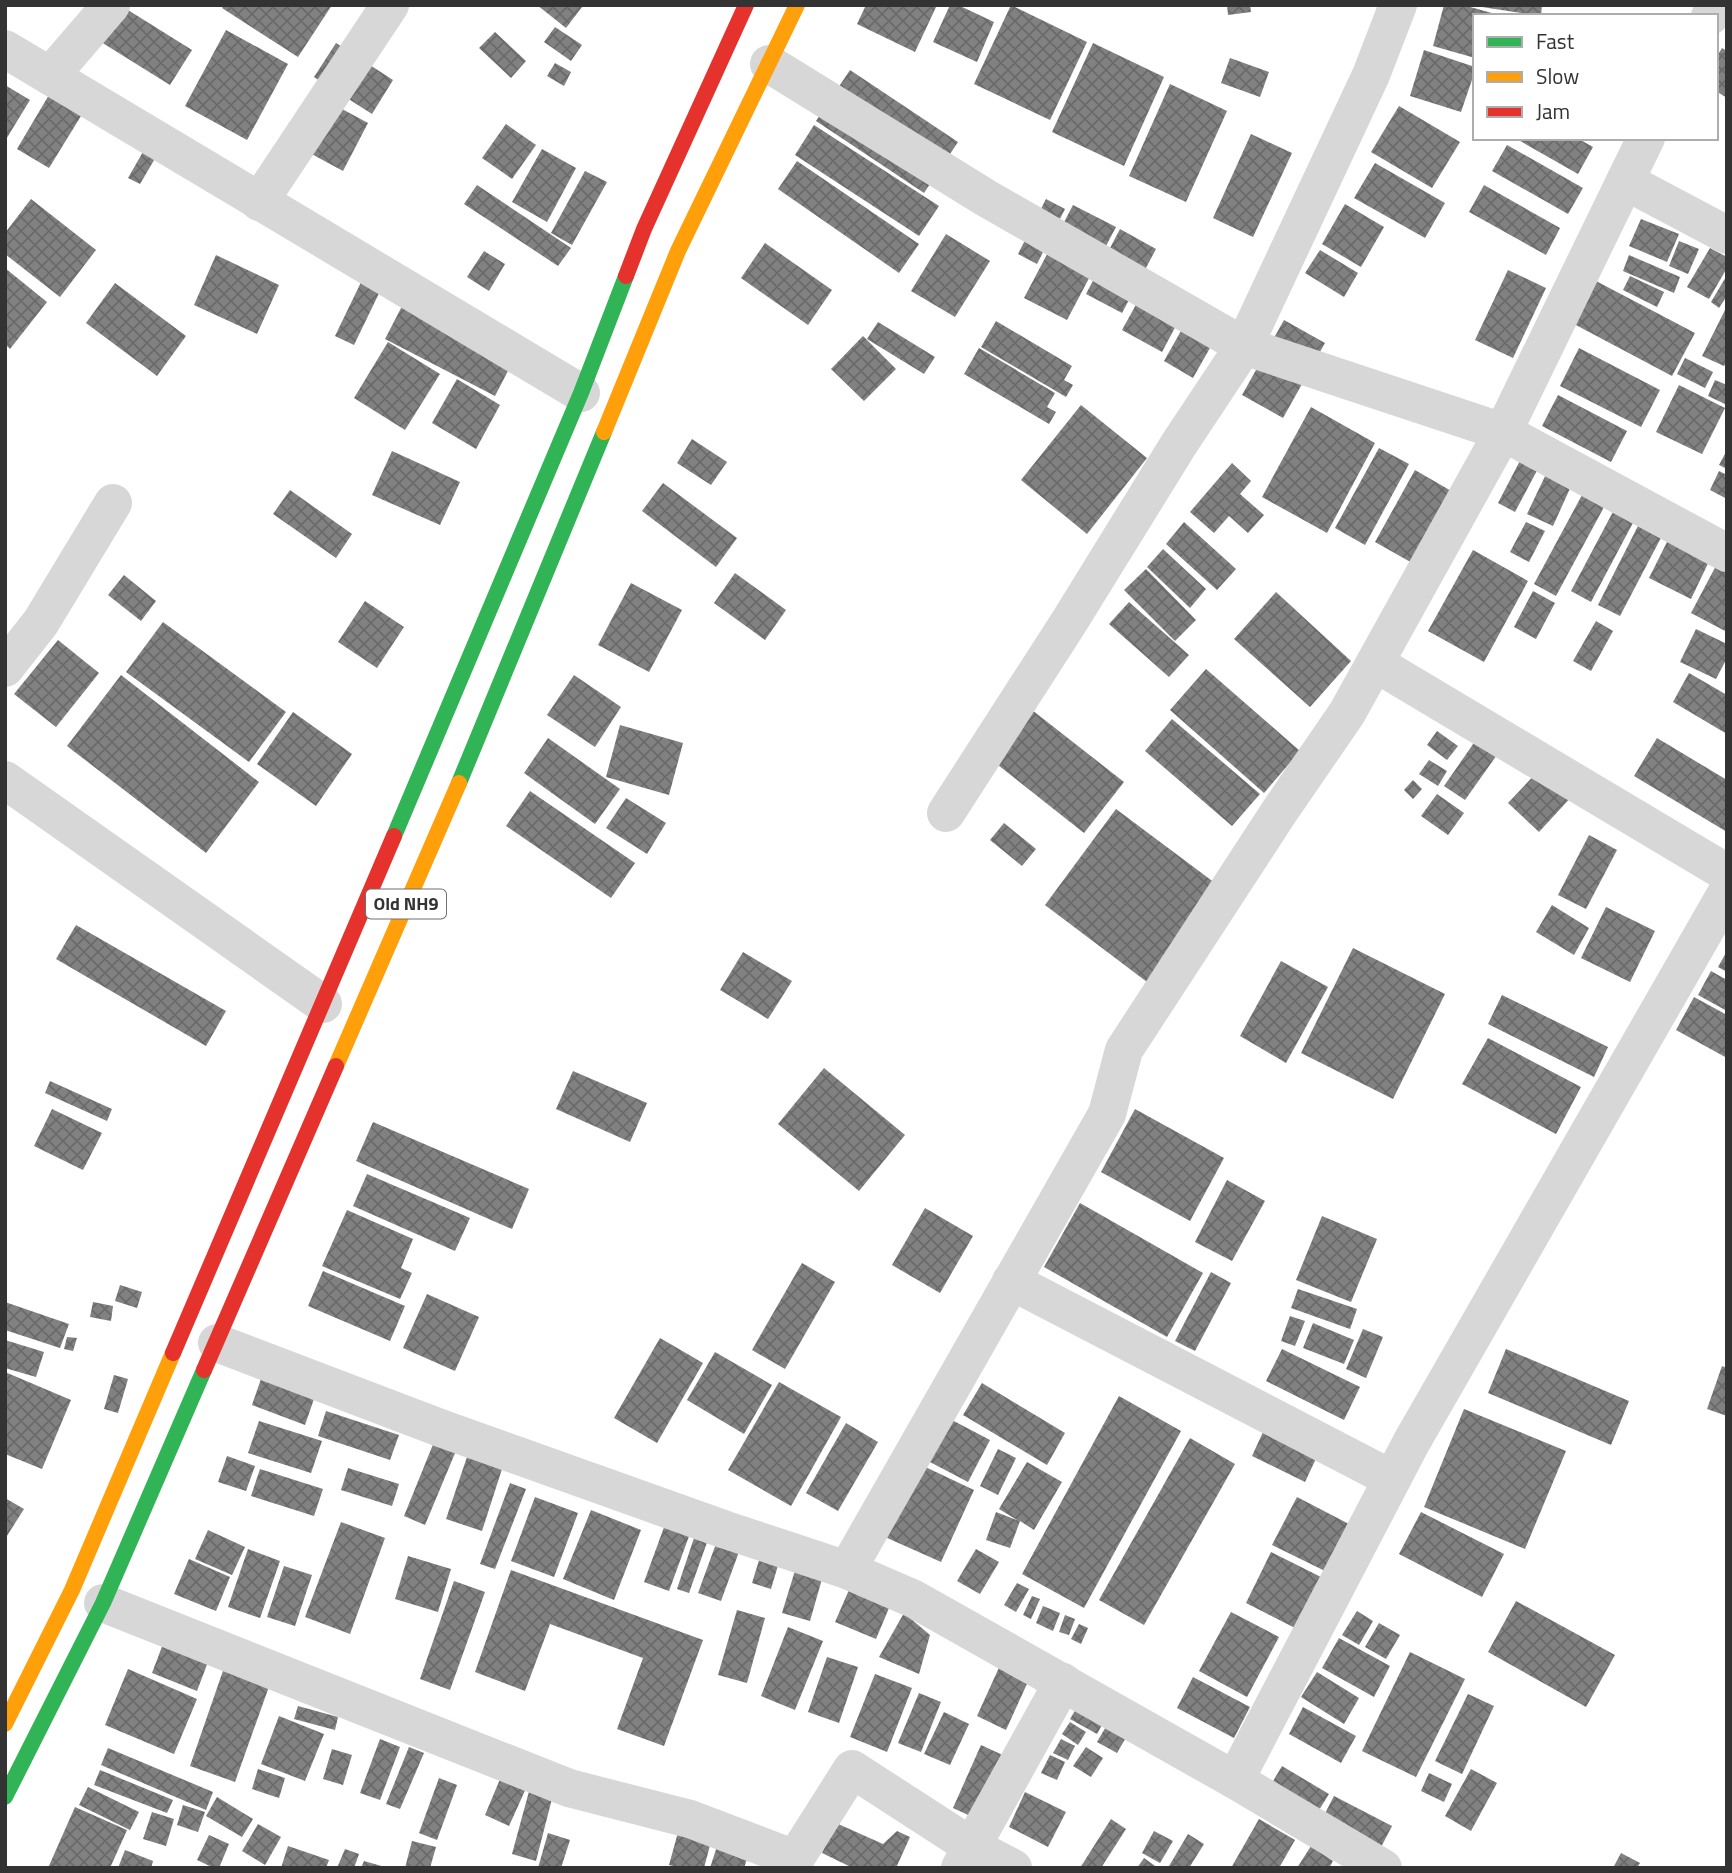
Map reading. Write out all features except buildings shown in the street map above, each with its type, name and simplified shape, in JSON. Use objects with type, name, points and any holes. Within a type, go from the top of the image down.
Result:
[{"type":"main road","name":"Old NH9","points":[[5,1724],[72,1590],[581,393],[644,229],[747,5]]},
{"type":"main road","name":"Old NH9","points":[[5,1797],[103,1603],[463,773],[678,251],[797,5]]},
{"type":"street","points":[[50,76],[111,5]]},
{"type":"street","points":[[260,202],[390,5]]},
{"type":"street","points":[[946,813],[1244,346],[1371,75],[1398,5]]},
{"type":"street","points":[[5,50],[581,393]]},
{"type":"street","points":[[769,64],[986,198],[1244,346],[1503,432],[1727,554]]},
{"type":"street","points":[[847,1570],[1107,1114],[1124,1050],[1347,713],[1375,663],[1503,432],[1645,140]]},
{"type":"street","points":[[1625,181],[1727,235]]},
{"type":"street","points":[[5,668],[41,622],[113,503]]},
{"type":"street","points":[[1375,663],[1727,873]]},
{"type":"street","points":[[5,780],[323,1004]]},
{"type":"street","points":[[1235,1780],[1411,1443],[1727,891]]},
{"type":"street","points":[[1011,1281],[1392,1479]]},
{"type":"street","points":[[217,1343],[443,1429],[726,1530],[847,1570],[914,1599],[1235,1780],[1383,1868]]},
{"type":"street","points":[[103,1603],[569,1788],[691,1819],[795,1859],[852,1769],[965,1857],[1013,1868]]},
{"type":"street","points":[[965,1857],[1063,1682]]},
{"type":"traffic: fast","points":[[394,836],[581,393],[626,276]]},
{"type":"traffic: fast","points":[[459,783],[604,432]]},
{"type":"traffic: fast","points":[[5,1797],[103,1603],[204,1370]]},
{"type":"traffic: slow","points":[[604,432],[678,251],[797,5]]},
{"type":"traffic: slow","points":[[336,1066],[459,783]]},
{"type":"traffic: slow","points":[[5,1724],[72,1590],[173,1353]]},
{"type":"traffic: jam","points":[[626,276],[644,229],[746,5]]},
{"type":"traffic: jam","points":[[173,1353],[394,836]]},
{"type":"traffic: jam","points":[[204,1370],[336,1066]]}]
